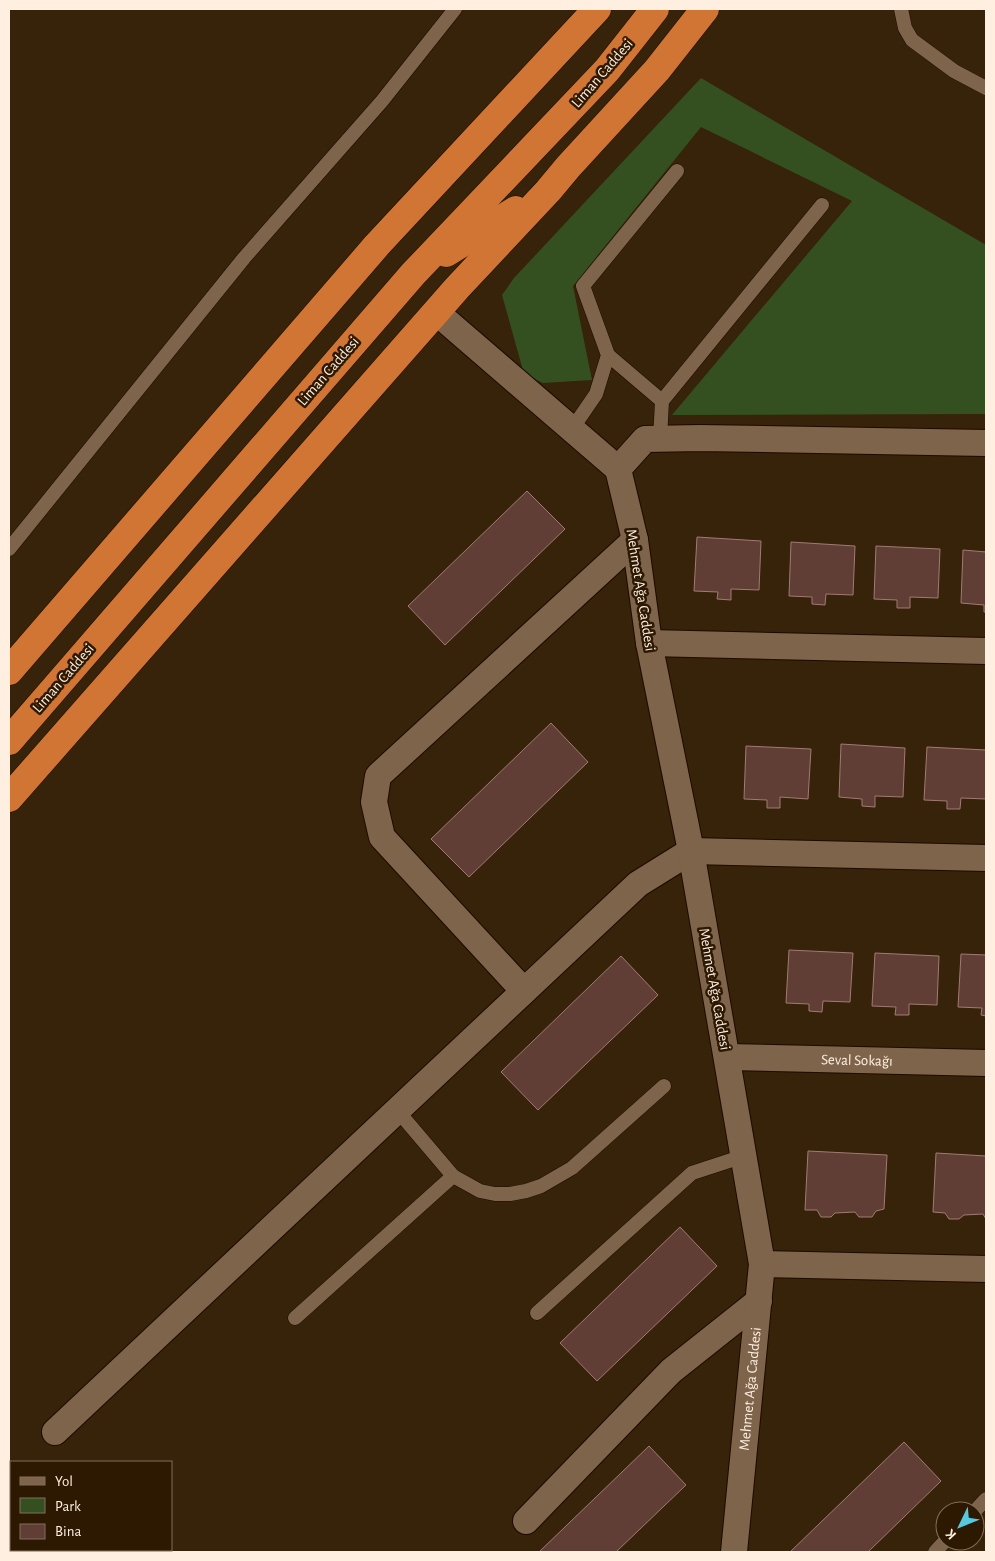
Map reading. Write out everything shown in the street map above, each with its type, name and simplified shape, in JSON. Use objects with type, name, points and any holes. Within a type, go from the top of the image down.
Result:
[{"type":"highway","points":[[9,670],[378,245],[597,9]]},
{"type":"highway","name":"Liman Caddesi","points":[[9,741],[413,274],[607,70],[655,9]]},
{"type":"highway","points":[[9,798],[457,288],[657,70],[705,9]]},
{"type":"highway","points":[[568,167],[607,70]]},
{"type":"highway","points":[[413,274],[548,191]]},
{"type":"street","points":[[436,312],[618,469],[652,439],[986,443]]},
{"type":"street","name":"Mehmet Ağa Caddesi","points":[[618,469],[634,540],[648,643],[691,851],[762,1264],[734,1552]]},
{"type":"street","points":[[524,991],[382,837],[374,802],[378,776],[634,540]]},
{"type":"street","points":[[648,643],[986,651]]},
{"type":"street","points":[[55,1432],[638,884],[691,851],[986,858]]},
{"type":"street","name":"Seval Sokağı","points":[[727,1057],[986,1063]]},
{"type":"street","points":[[762,1264],[986,1269]]},
{"type":"street","points":[[526,1521],[671,1371],[759,1301]]},
{"type":"lane","points":[[9,549],[244,258],[382,100],[454,9]]},
{"type":"lane","points":[[901,9],[906,28],[912,40],[954,71],[986,88]]},
{"type":"lane","points":[[662,401],[608,355],[583,286],[677,171]]},
{"type":"lane","points":[[652,439],[662,401],[822,205]]},
{"type":"lane","points":[[572,429],[596,394],[608,355]]},
{"type":"lane","points":[[397,1110],[453,1176],[480,1191],[510,1194],[526,1192],[541,1186],[572,1168],[664,1086]]},
{"type":"lane","points":[[537,1313],[692,1173],[744,1156]]},
{"type":"lane","points":[[295,1318],[453,1176]]},
{"type":"green space","points":[[701,78],[986,245],[986,414],[672,415],[852,201],[701,127],[573,286],[592,380],[543,383],[524,374],[502,295],[514,278]]},
{"type":"building","points":[[527,491],[565,529],[445,645],[408,606]]},
{"type":"building","points":[[697,537],[761,541],[759,590],[731,589],[731,600],[717,599],[718,592],[694,591]]},
{"type":"building","points":[[791,542],[855,546],[853,595],[826,594],[825,605],[812,604],[812,597],[789,596]]},
{"type":"building","points":[[876,546],[940,549],[938,598],[910,597],[910,608],[897,608],[897,600],[874,599]]},
{"type":"building","points":[[963,550],[986,552],[986,612],[984,612],[984,605],[961,603]]},
{"type":"building","points":[[551,723],[588,762],[469,877],[431,839]]},
{"type":"building","points":[[841,744],[905,748],[903,797],[875,796],[875,807],[862,806],[862,799],[839,797]]},
{"type":"building","points":[[746,746],[811,749],[808,799],[780,797],[780,808],[767,808],[767,800],[744,799]]},
{"type":"building","points":[[927,747],[986,750],[986,799],[961,798],[960,809],[947,809],[947,801],[924,800]]},
{"type":"building","points":[[789,950],[853,953],[850,1002],[823,1001],[822,1012],[809,1011],[809,1004],[786,1003]]},
{"type":"building","points":[[875,953],[939,956],[937,1005],[909,1004],[909,1015],[895,1015],[896,1007],[872,1006]]},
{"type":"building","points":[[961,954],[986,955],[986,1016],[981,1015],[982,1008],[958,1007]]},
{"type":"building","points":[[621,956],[658,995],[538,1110],[501,1072]]},
{"type":"building","points":[[808,1151],[887,1155],[884,1209],[876,1211],[872,1217],[859,1217],[855,1212],[835,1213],[831,1217],[821,1217],[817,1210],[805,1210]]},
{"type":"building","points":[[936,1153],[986,1156],[986,1219],[983,1214],[964,1215],[959,1219],[949,1219],[945,1213],[933,1212]]},
{"type":"building","points":[[680,1227],[717,1266],[597,1381],[560,1343]]},
{"type":"building","points":[[904,1442],[941,1481],[868,1552],[790,1552]]},
{"type":"building","points":[[649,1446],[686,1485],[616,1552],[539,1552]]}]
